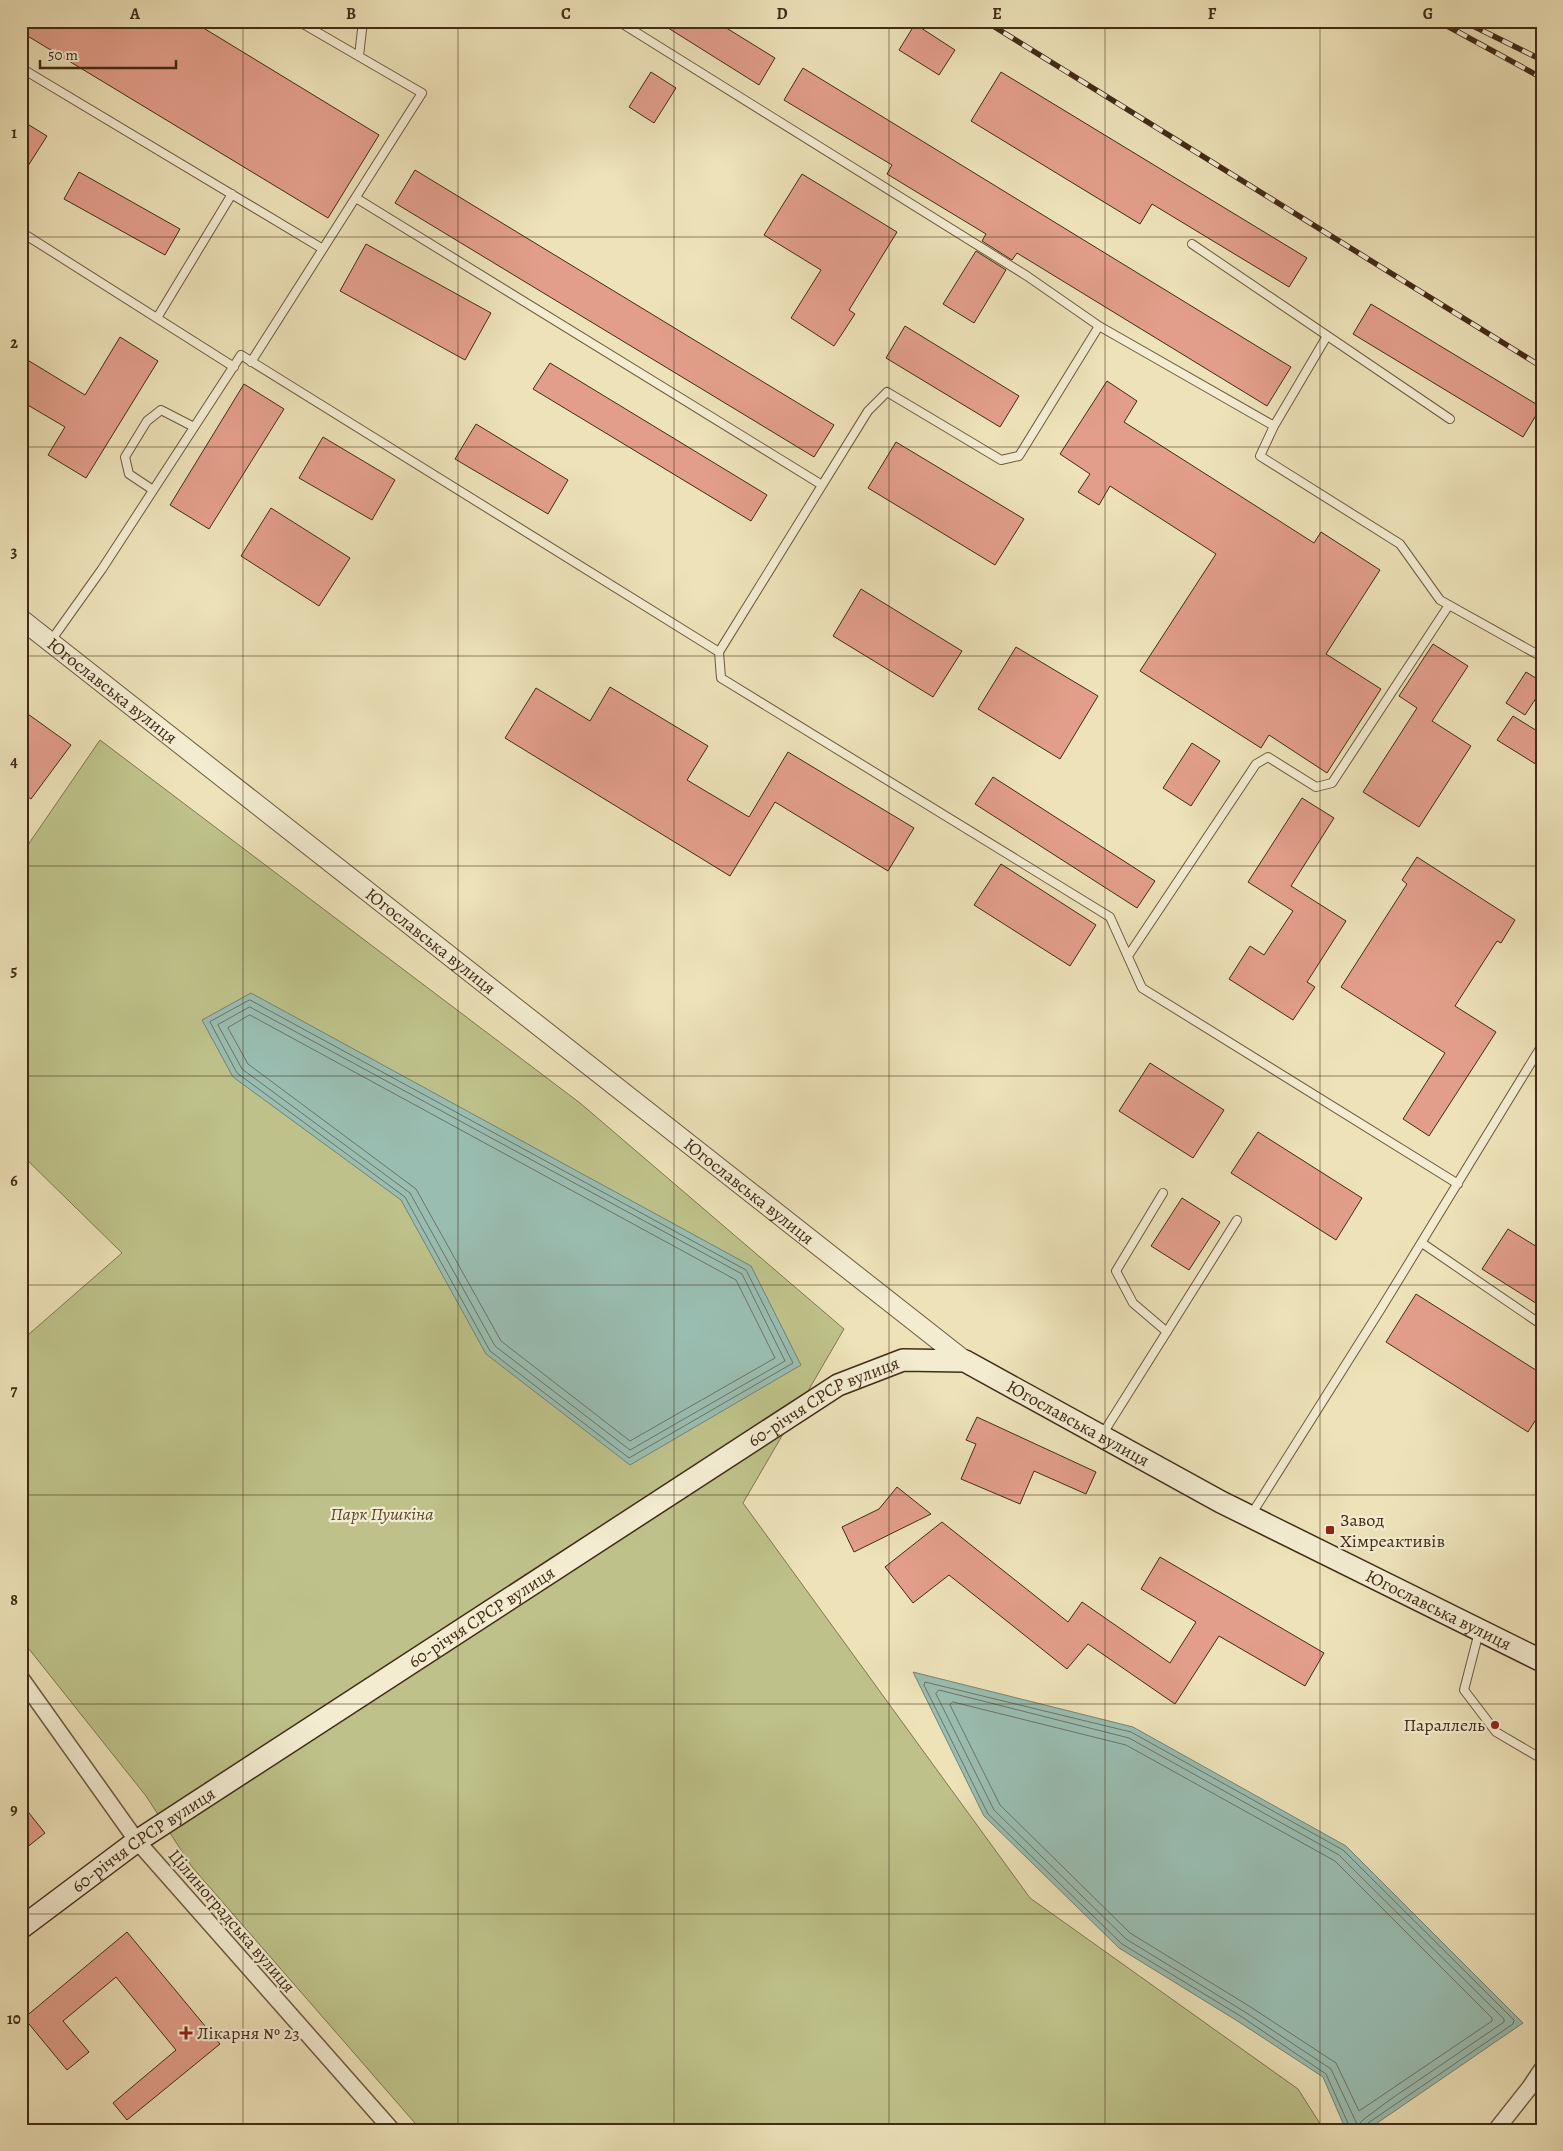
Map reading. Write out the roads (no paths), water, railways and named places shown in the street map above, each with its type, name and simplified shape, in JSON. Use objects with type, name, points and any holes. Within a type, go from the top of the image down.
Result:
[{"type":"main road","name":"60-річчя СРСР вулиця","points":[[21,1928],[137,1842],[838,1385],[903,1360],[964,1361]]},
{"type":"main road","name":"Югославська вулиця","points":[[964,1361],[1250,1516],[1542,1661]]},
{"type":"street","name":"Югославська вулиця","points":[[23,623],[50,642],[964,1361]]},
{"type":"street","name":"Цілиноградська вулиця","points":[[21,1678],[137,1842],[392,2130]]},
{"type":"street","points":[[1496,2130],[1542,2069]]},
{"type":"lane","points":[[252,362],[422,93],[298,21]]},
{"type":"lane","points":[[359,56],[363,21]]},
{"type":"lane","points":[[618,21],[1027,276],[1099,326],[1274,426]]},
{"type":"lane","points":[[21,68],[323,249]]},
{"type":"lane","points":[[157,318],[232,194]]},
{"type":"lane","points":[[356,198],[822,485]]},
{"type":"lane","points":[[21,232],[234,367]]},
{"type":"lane","points":[[1192,244],[1450,419]]},
{"type":"lane","points":[[1099,326],[1019,456],[1001,460],[887,392],[868,411],[719,652],[721,678],[1110,917],[1142,988],[1458,1184]]},
{"type":"lane","points":[[1327,336],[1274,426],[1260,456],[1400,544],[1440,600],[1542,657]]},
{"type":"lane","points":[[50,642],[102,569],[241,355],[719,652]]},
{"type":"lane","points":[[153,490],[129,474],[125,457],[148,421],[161,410],[194,427]]},
{"type":"lane","points":[[1128,956],[1256,764],[1268,757],[1316,787],[1332,783],[1448,605]]},
{"type":"lane","points":[[1250,1516],[1422,1243],[1542,1045]]},
{"type":"lane","points":[[1163,1193],[1116,1271],[1133,1303],[1167,1332]]},
{"type":"lane","points":[[1101,1436],[1237,1220]]},
{"type":"lane","points":[[1422,1243],[1542,1325]]},
{"type":"lane","points":[[1479,1630],[1464,1690],[1496,1732],[1542,1759]]},
{"type":"water","points":[[251,993],[751,1266],[801,1365],[630,1465],[486,1354],[401,1200],[233,1077],[202,1020]]},
{"type":"water","points":[[913,1672],[1133,1727],[1346,1846],[1523,2023],[1367,2130],[1346,2130],[1323,2077],[1239,2022],[1119,1948],[984,1816]]},
{"type":"railway","points":[[985,21],[1542,367]]},
{"type":"railway","points":[[1438,21],[1542,78]]},
{"type":"railway","points":[[1463,21],[1542,60]]},
{"type":"place","name":"Завод Хімреактивів","points":[[1330,1530]]},
{"type":"place","name":"Параллель","points":[[1495,1725]]},
{"type":"place","name":"Лікарня № 23","points":[[186,2033]]},
{"type":"park label","name":"Парк Пушкіна","points":[[382,1514]]}]
